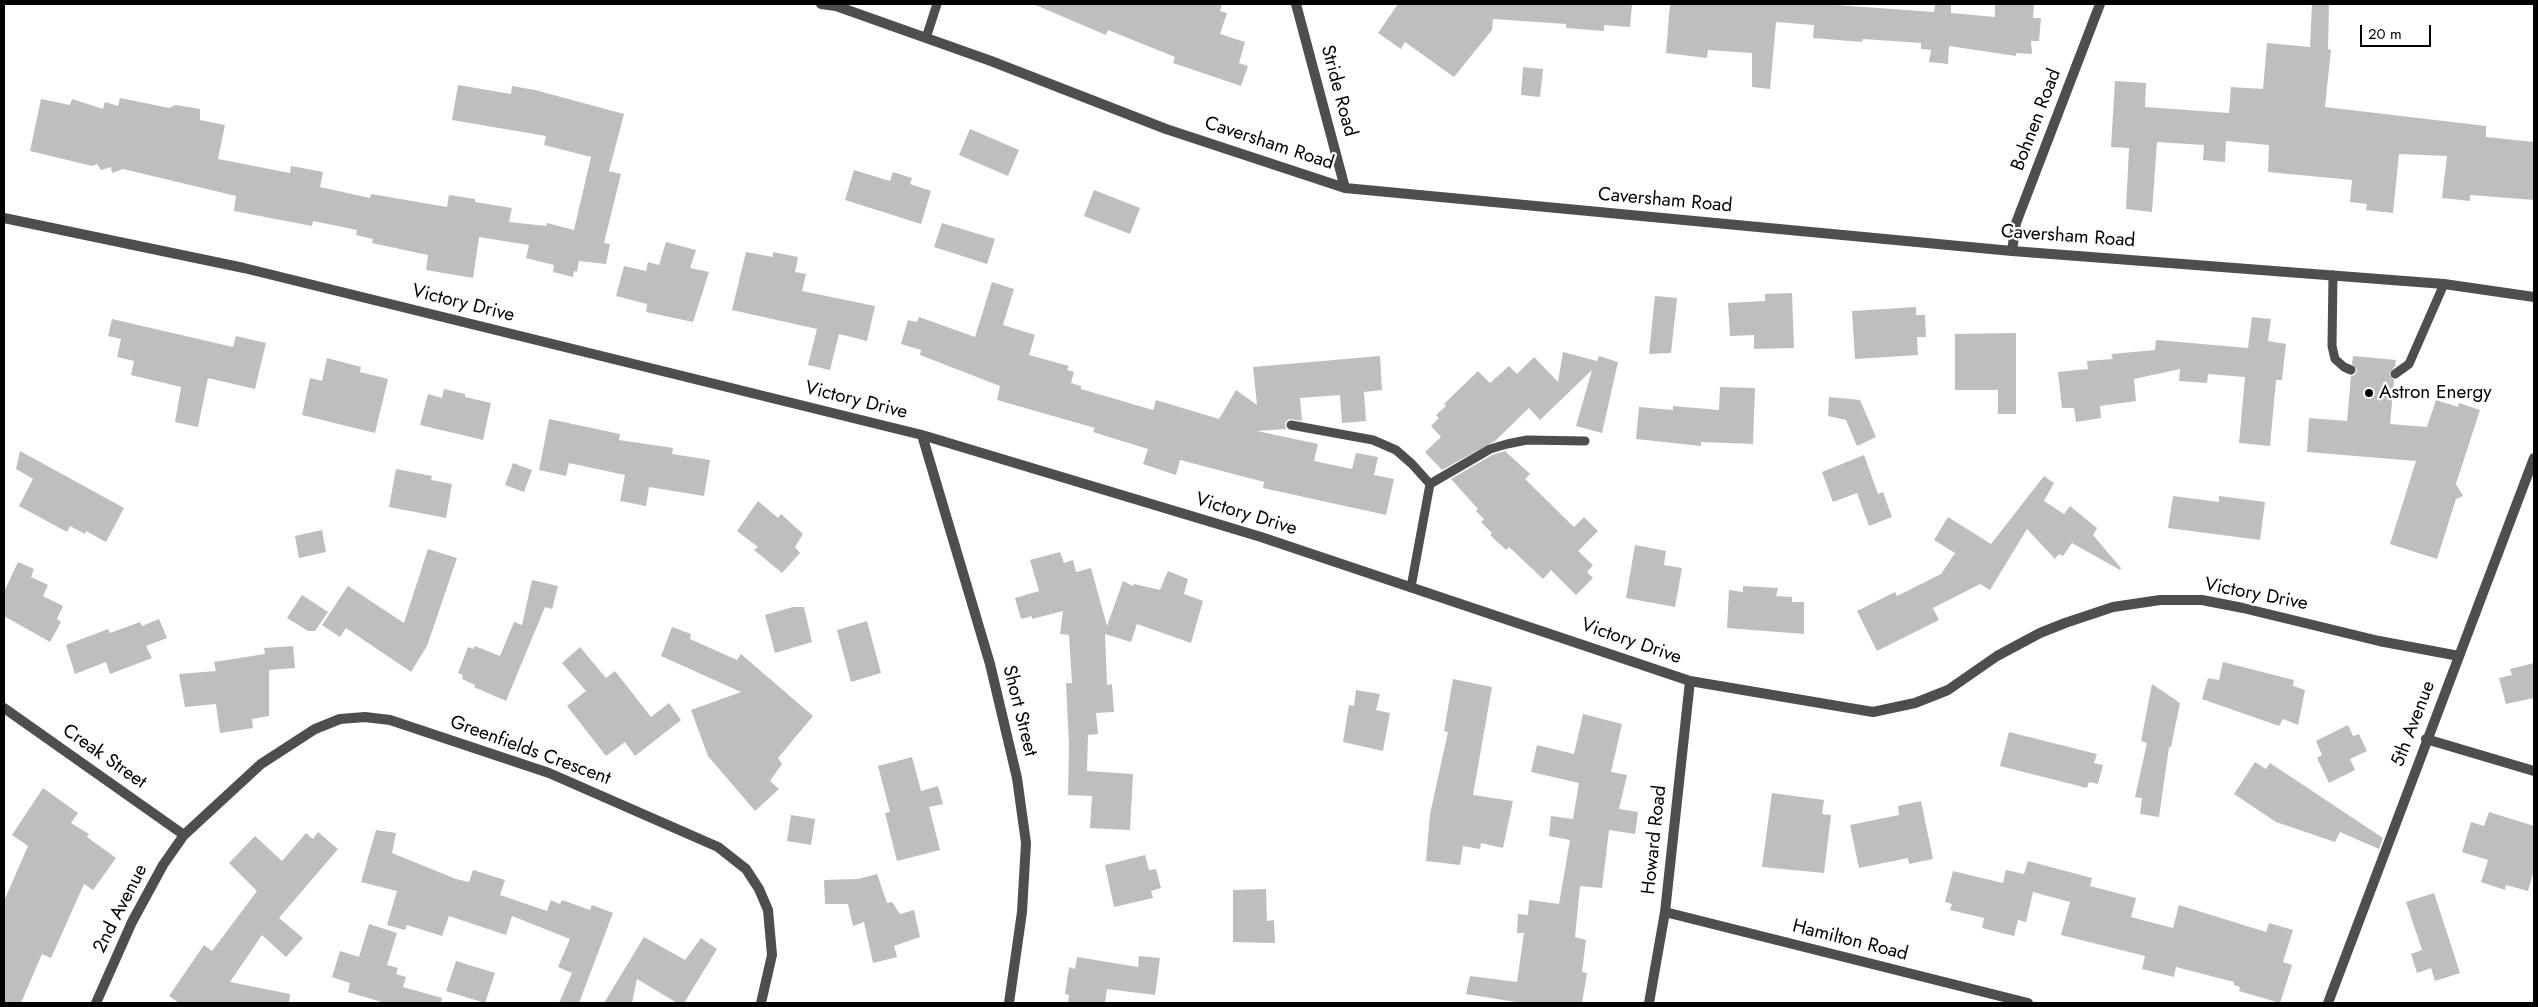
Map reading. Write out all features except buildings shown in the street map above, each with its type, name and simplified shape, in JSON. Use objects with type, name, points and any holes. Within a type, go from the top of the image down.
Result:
[{"type":"street","name":"Caversham Road","points":[[821,4],[835,5],[1166,129],[1345,188],[2012,251],[2444,284],[2534,297]]},
{"type":"street","name":"Stride Road","points":[[1296,4],[1345,188]]},
{"type":"street","name":"Bohnen Road","points":[[2012,251],[2016,224],[2100,4]]},
{"type":"street","name":"Victory Drive","points":[[4,218],[244,268],[922,435],[1261,537],[1690,681],[1873,712],[1915,703],[1948,690],[1997,656],[2040,632],[2113,607],[2160,600],[2202,600],[2379,641],[2459,656]]},
{"type":"street","name":"Short Street","points":[[922,435],[990,664],[1017,778],[1026,843],[1022,912],[1009,1003]]},
{"type":"street","name":"5th Avenue","points":[[2328,1003],[2426,739],[2534,458]]},
{"type":"street","name":"Howard Road","points":[[1649,1003],[1665,912],[1690,681]]},
{"type":"street","name":"Creak Street","points":[[4,708],[184,835]]},
{"type":"street","name":"Greenfields Crescent","points":[[184,835],[262,764],[315,729],[340,719],[390,720],[549,773],[718,847],[746,869],[759,889],[768,910],[772,955],[761,1003]]},
{"type":"street","points":[[2426,739],[2534,771]]},
{"type":"street","name":"2nd Avenue","points":[[96,1003],[132,922],[163,865],[184,835]]},
{"type":"street","name":"Hamilton Road","points":[[1665,912],[2028,1003]]},
{"type":"lane","points":[[926,38],[937,4]]},
{"type":"lane","points":[[2333,275],[2332,346],[2335,358],[2344,367],[2352,370]]},
{"type":"lane","points":[[2395,374],[2409,364],[2444,284]]},
{"type":"lane","points":[[1291,425],[1373,440],[1396,450],[1430,484]]},
{"type":"lane","points":[[1411,587],[1430,484],[1490,449],[1507,444],[1527,440],[1585,441]]},
{"type":"place","name":"Astron Energy","points":[[2369,393]]}]
